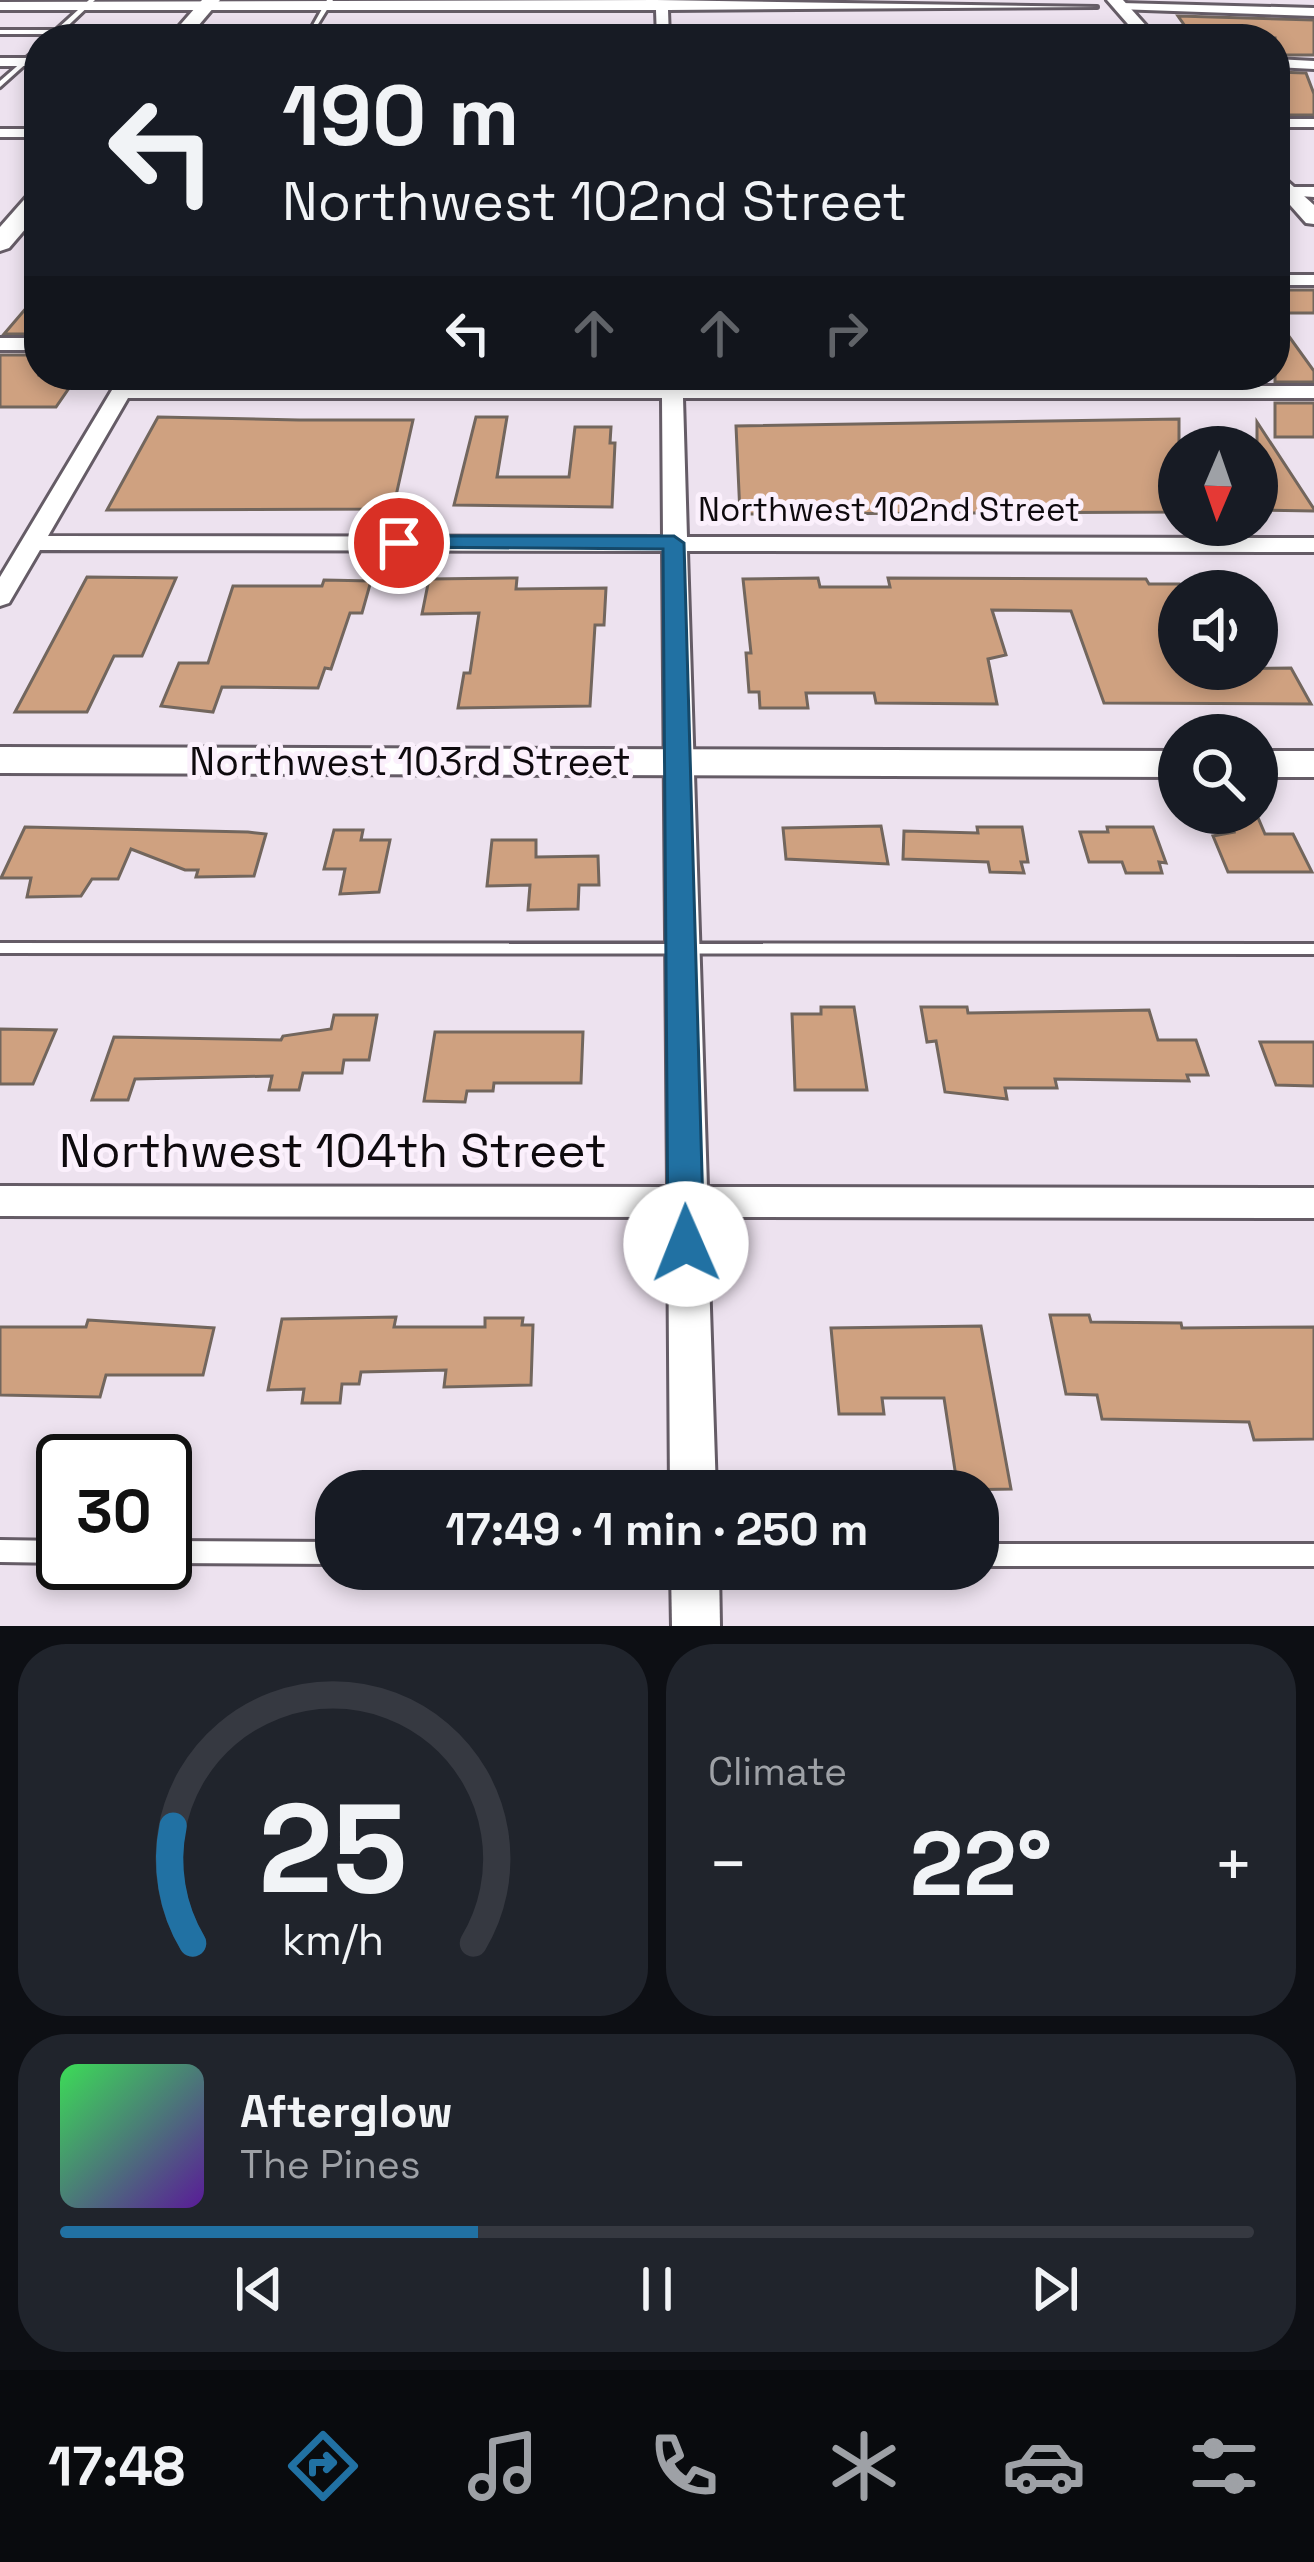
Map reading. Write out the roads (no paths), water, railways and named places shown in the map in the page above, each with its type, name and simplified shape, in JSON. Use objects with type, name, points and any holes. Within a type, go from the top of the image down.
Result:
[{"type":"main road","name":"Northwest 103rd Street","points":[[0,760],[1158,764]]},
{"type":"main road","points":[[1278,764],[1314,764]]},
{"type":"street","points":[[0,6],[662,3],[1091,7]]},
{"type":"street","points":[[1118,3],[1314,12]]},
{"type":"street","points":[[1290,192],[1314,218]]},
{"type":"street","points":[[0,598],[122,390]]},
{"type":"street","points":[[672,390],[692,1470]]},
{"type":"street","points":[[1154,390],[1314,392]]},
{"type":"street","name":"Northwest 102nd Street","points":[[32,543],[1314,545]]},
{"type":"street","name":"Northwest 104th Street","points":[[0,1201],[1314,1203]]},
{"type":"street","points":[[695,1590],[696,1626]]},
{"type":"lane","points":[[67,24],[89,3]]},
{"type":"lane","points":[[0,948],[1314,949]]},
{"type":"lane","points":[[0,1551],[36,1552]]},
{"type":"lane","points":[[192,1552],[315,1553]]},
{"type":"lane","points":[[999,1555],[1314,1555]]}]
